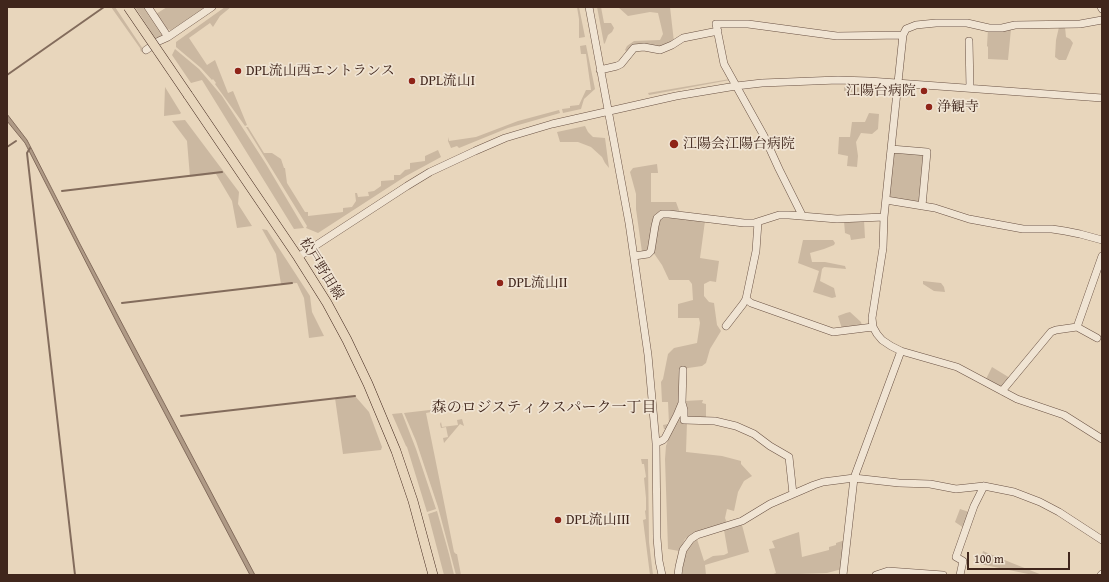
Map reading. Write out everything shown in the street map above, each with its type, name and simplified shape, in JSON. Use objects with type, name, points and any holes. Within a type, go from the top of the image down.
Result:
[{"type":"main road","name":"松戸野田線","points":[[128,7],[298,257],[327,303],[347,340],[382,415],[413,501],[433,575]]},
{"type":"street","points":[[148,7],[168,37]]},
{"type":"street","points":[[146,50],[212,7]]},
{"type":"street","points":[[589,7],[629,223],[647,347],[656,443],[657,538],[662,575]]},
{"type":"street","points":[[1102,20],[1080,24],[1028,25],[1002,28],[989,28],[967,23],[936,23],[908,27],[904,31],[884,217],[883,248],[872,318],[873,327],[882,340],[891,346],[901,351],[957,367],[1025,402],[1060,414],[1102,439]]},
{"type":"street","points":[[802,215],[764,136],[724,64],[716,24],[748,24],[837,36],[903,35]]},
{"type":"street","points":[[600,70],[617,66],[634,48],[644,47],[660,50],[672,45],[682,38],[718,30]]},
{"type":"street","points":[[969,41],[970,88]]},
{"type":"street","points":[[298,257],[407,186],[452,161],[505,138],[526,131],[608,111],[682,95],[736,86],[820,80],[869,81],[1102,98]]},
{"type":"street","points":[[891,150],[926,152],[922,206]]},
{"type":"street","points":[[886,200],[934,208],[969,219],[1023,229],[1052,229],[1065,231],[1102,240]]},
{"type":"street","points":[[634,256],[648,254],[651,251],[658,218],[662,214],[744,223],[758,222],[779,215],[802,215],[837,219],[884,217]]},
{"type":"street","points":[[726,326],[746,299],[756,251],[758,222]]},
{"type":"street","points":[[1077,327],[1102,256]]},
{"type":"street","points":[[746,299],[751,303],[834,332],[873,327]]},
{"type":"street","points":[[1002,391],[1051,332],[1077,327],[1097,338]]},
{"type":"street","points":[[843,575],[854,478],[901,351]]},
{"type":"street","points":[[683,370],[682,403],[684,420],[715,421],[736,426],[754,434],[770,446],[789,457],[793,494]]},
{"type":"street","points":[[656,443],[665,438],[682,403]]},
{"type":"street","points":[[678,575],[680,556],[691,539],[697,535],[742,522],[770,504],[823,482],[854,478],[898,484],[930,484],[956,489],[984,486],[1014,492],[1040,502],[1059,512],[1102,540]]},
{"type":"street","points":[[960,575],[963,561],[956,558],[974,506],[984,486]]},
{"type":"street","points":[[876,575],[888,571],[943,575]]},
{"type":"shaded area","points":[[111,7],[115,7],[143,49],[141,52],[140,48]]},
{"type":"shaded area","points":[[135,7],[143,7],[163,37],[157,41]]},
{"type":"shaded area","points":[[167,7],[205,7],[171,30],[166,29],[156,14]]},
{"type":"shaded area","points":[[225,7],[231,7],[220,16],[213,27],[210,23],[189,38],[207,65],[215,60],[228,93],[233,91],[247,125],[245,126],[213,79],[212,80],[201,68],[176,47],[176,42]]},
{"type":"shaded area","points":[[577,7],[579,7],[585,37],[579,38],[579,19]]},
{"type":"shaded area","points":[[597,7],[601,7],[604,23],[611,23],[614,28],[608,35],[604,44]]},
{"type":"shaded area","points":[[618,7],[670,7],[674,42],[663,47],[627,52],[625,50],[627,46],[634,41],[660,40],[663,34],[658,13],[650,12],[628,16]]},
{"type":"shaded area","points":[[1059,27],[1065,27],[1066,37],[1073,43],[1066,60],[1059,60],[1055,57],[1056,40]]},
{"type":"shaded area","points":[[988,29],[1011,29],[1008,60],[988,59]]},
{"type":"shaded area","points":[[586,45],[595,89],[584,99],[581,109],[563,113],[562,109],[579,105],[586,90],[591,90],[586,54],[581,54],[580,46]]},
{"type":"shaded area","points":[[175,49],[199,69],[222,96],[266,164],[304,228],[294,229],[202,80],[191,83],[172,55]]},
{"type":"shaded area","points":[[730,79],[649,95],[648,93]]},
{"type":"shaded area","points":[[165,87],[181,113],[180,114],[164,116]]},
{"type":"shaded area","points":[[844,87],[867,88],[867,94],[844,91]]},
{"type":"shaded area","points":[[559,110],[560,113],[508,128],[459,148],[457,146],[451,148],[448,141],[448,137],[449,141],[476,137],[518,121]]},
{"type":"shaded area","points":[[869,113],[879,114],[878,129],[872,134],[861,133],[856,142],[858,156],[857,167],[847,166],[848,156],[838,154],[839,137],[850,137],[852,122],[865,122]]},
{"type":"shaded area","points":[[7,114],[27,140],[80,244],[255,575],[250,575],[117,323],[25,143],[7,121]]},
{"type":"shaded area","points":[[185,120],[239,192],[238,204],[252,226],[237,228],[232,201],[216,174],[190,177],[187,141],[172,121]]},
{"type":"shaded area","points":[[585,126],[593,137],[605,138],[609,168],[602,157],[591,147],[578,142],[560,142],[557,132]]},
{"type":"shaded area","points":[[246,127],[248,127],[264,153],[272,153],[281,159],[285,168],[287,183],[305,212],[308,212],[308,216],[343,212],[343,208],[352,207],[356,201],[355,193],[357,193],[358,197],[369,196],[368,192],[374,191],[381,186],[381,181],[394,180],[394,175],[400,175],[405,170],[410,169],[410,163],[425,161],[425,156],[438,150],[441,157],[406,176],[318,233],[306,228],[307,226]]},
{"type":"shaded area","points":[[894,151],[924,154],[920,203],[889,198]]},
{"type":"shaded area","points":[[657,164],[658,173],[651,173],[651,202],[676,202],[680,213],[659,214],[648,251],[642,252],[636,209],[636,194],[630,172],[633,168]]},
{"type":"shaded area","points":[[664,216],[705,221],[700,258],[719,261],[716,282],[710,281],[704,284],[704,296],[709,302],[714,303],[717,325],[721,331],[710,349],[706,363],[702,366],[681,369],[679,403],[667,429],[664,429],[663,425],[669,424],[668,402],[662,402],[661,382],[663,379],[668,354],[674,348],[697,343],[700,323],[699,318],[678,318],[678,304],[693,300],[692,284],[689,280],[669,280],[662,265],[653,252],[660,219]]},
{"type":"shaded area","points":[[864,220],[865,238],[851,240],[850,235],[845,233],[844,221]]},
{"type":"shaded area","points":[[262,229],[267,230],[310,296],[312,312],[324,336],[309,338],[304,298],[297,283],[281,284],[276,254]]},
{"type":"shaded area","points":[[803,240],[833,240],[835,243],[834,245],[824,249],[810,253],[812,262],[825,262],[845,266],[846,269],[824,267],[822,269],[820,281],[834,288],[836,297],[832,298],[813,292],[819,271],[798,263]]},
{"type":"shaded area","points":[[923,281],[941,283],[945,292],[934,291],[923,284]]},
{"type":"shaded area","points":[[850,312],[861,322],[862,326],[842,329],[838,316]]},
{"type":"shaded area","points":[[992,367],[1010,378],[1001,387],[986,379]]},
{"type":"shaded area","points":[[355,396],[369,412],[382,447],[381,450],[343,454],[335,398]]},
{"type":"shaded area","points":[[703,400],[702,403],[706,404],[706,418],[685,417],[685,401]]},
{"type":"shaded area","points":[[472,405],[426,413],[454,552],[457,554],[461,575],[456,575],[438,507],[416,441],[404,413]]},
{"type":"shaded area","points":[[682,412],[687,422],[686,452],[722,456],[741,461],[741,464],[752,476],[744,481],[738,492],[734,511],[727,509],[725,518],[727,523],[690,535],[685,539],[679,551],[668,549],[665,459],[666,446],[670,434]]},
{"type":"shaded area","points":[[402,413],[436,509],[427,512],[407,447],[392,414]]},
{"type":"shaded area","points":[[462,419],[464,426],[460,424],[444,443],[443,438],[448,437],[446,427],[441,428],[441,422],[442,427],[458,425],[457,420]]},
{"type":"shaded area","points":[[641,459],[648,459],[649,542],[653,575],[650,575],[643,520],[646,519],[644,478],[646,477],[644,464],[642,464]]},
{"type":"shaded area","points":[[960,509],[969,512],[964,528],[955,522]]},
{"type":"shaded area","points":[[437,511],[454,575],[444,575],[428,514]]},
{"type":"shaded area","points":[[742,525],[749,552],[705,565],[706,575],[682,575],[684,559],[687,551],[697,539],[704,561],[713,556],[724,555],[728,553],[724,530]]},
{"type":"shaded area","points":[[799,532],[802,557],[829,550],[829,547],[845,540],[842,569],[827,573],[771,575],[776,573],[769,549],[775,548],[772,541]]},
{"type":"shaded area","points":[[983,551],[1042,575],[1033,575],[980,564]]},
{"type":"waterway","points":[[7,75],[104,7]]},
{"type":"waterway","points":[[7,147],[16,141]]},
{"type":"waterway","points":[[30,148],[27,153],[75,575]]},
{"type":"waterway","points":[[62,191],[222,172]]},
{"type":"waterway","points":[[122,303],[292,283]]},
{"type":"waterway","points":[[181,416],[355,396]]},
{"type":"place","name":"DPL流山西エントランス","points":[[238,71]]},
{"type":"place","name":"DPL流山I","points":[[412,81]]},
{"type":"place","name":"江陽台病院","points":[[924,91]]},
{"type":"place","name":"浄観寺","points":[[929,107]]},
{"type":"place","name":"江陽会江陽台病院","points":[[674,144]]},
{"type":"place","name":"DPL流山II","points":[[500,283]]},
{"type":"place","name":"DPL流山III","points":[[558,520]]},
{"type":"district","name":"森のロジスティクスパーク一丁目","points":[[544,408]]}]
